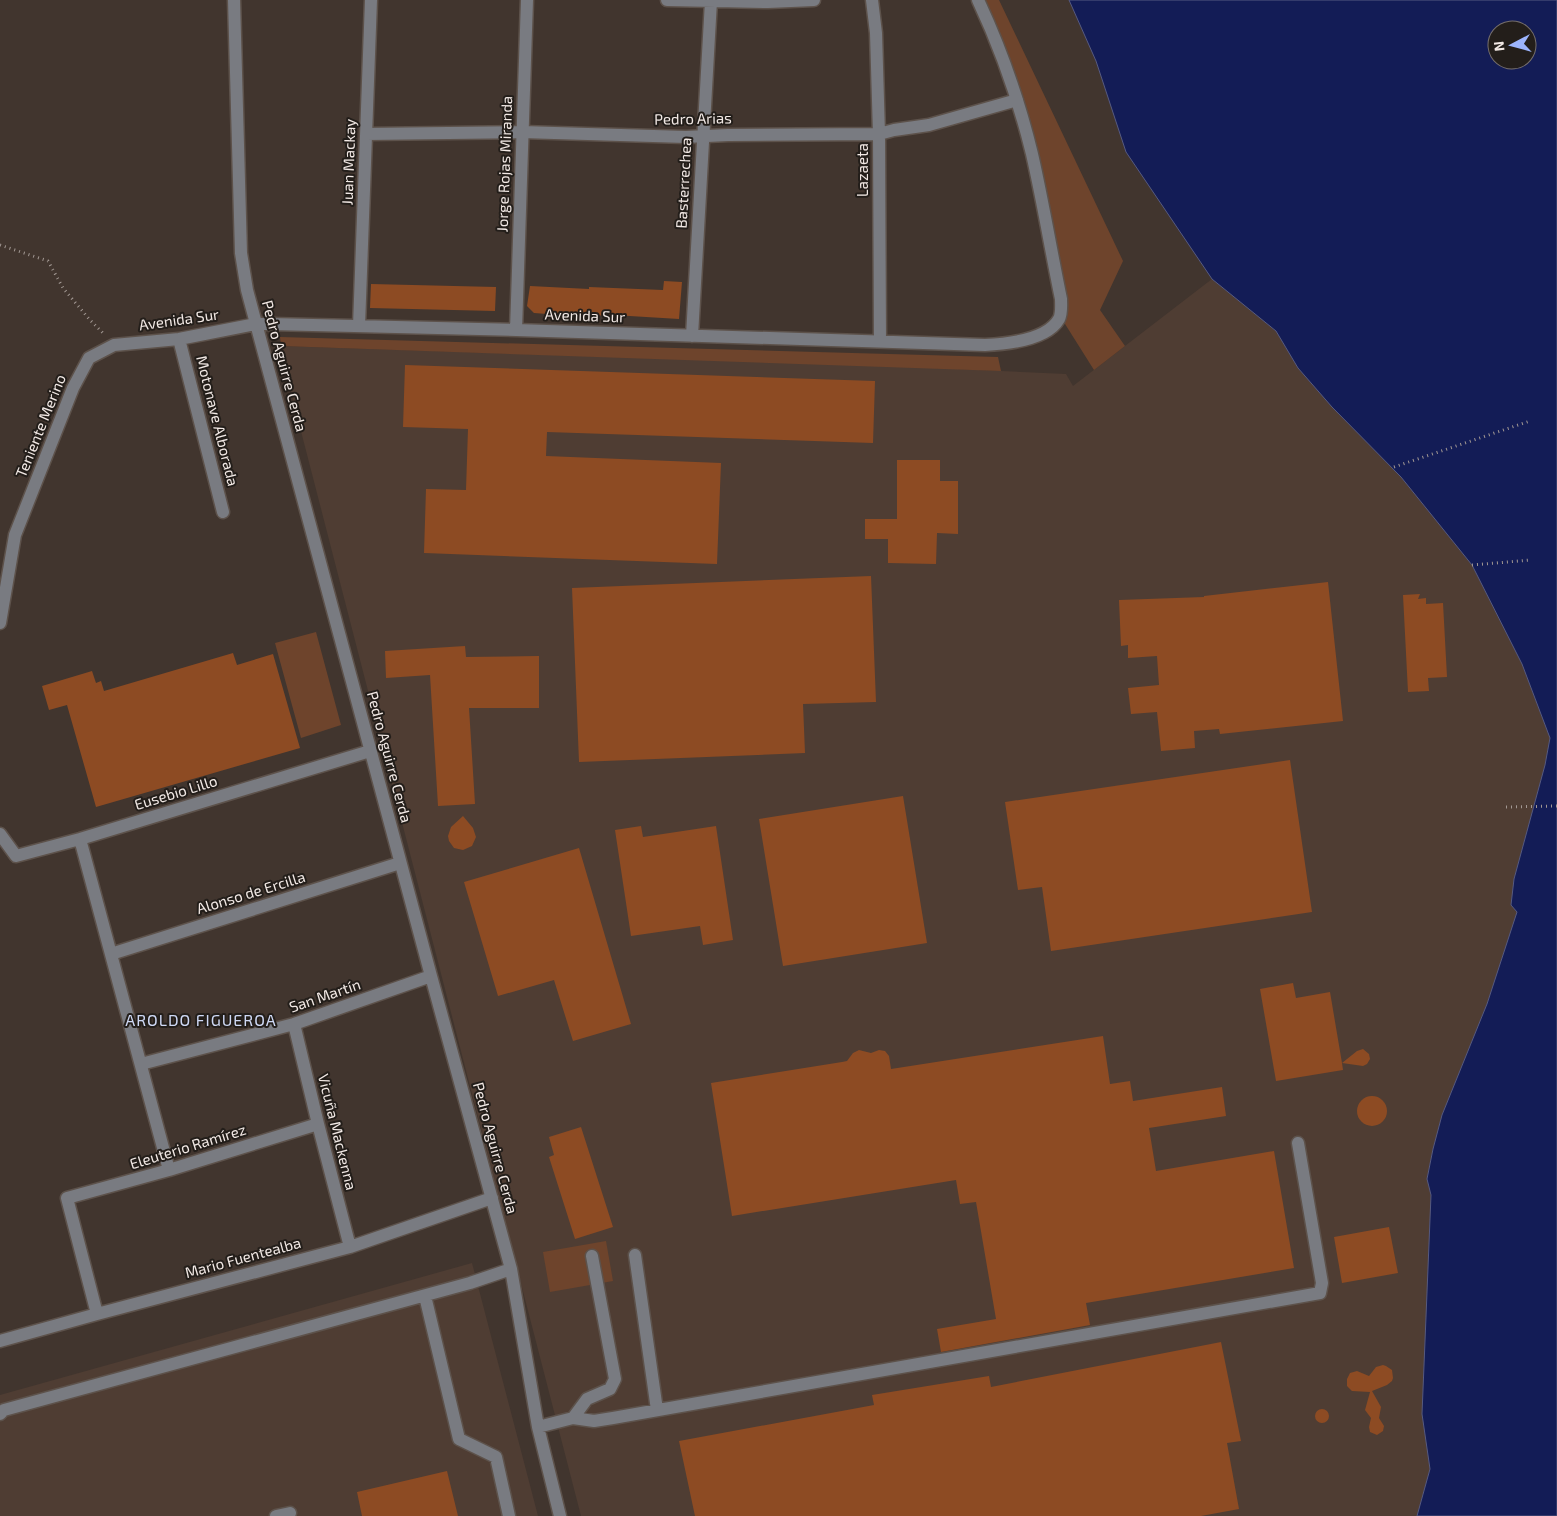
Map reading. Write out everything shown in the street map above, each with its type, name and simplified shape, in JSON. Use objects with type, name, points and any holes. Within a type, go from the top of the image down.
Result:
[{"type":"street","name":"Pedro Aguirre Cerda","points":[[234,0],[243,274],[511,1269],[538,1427],[560,1516]]},
{"type":"street","name":"Juan Mackay","points":[[359,326],[371,0]]},
{"type":"street","name":"Jorge Rojas Miranda","points":[[516,330],[527,0]]},
{"type":"street","points":[[667,0],[711,2],[814,0]]},
{"type":"street","name":"Lazaeta","points":[[872,0],[876,33],[879,134],[880,341]]},
{"type":"street","points":[[978,0],[996,39],[1017,100]]},
{"type":"street","name":"Basterrechea","points":[[692,336],[711,2]]},
{"type":"street","name":"Avenida Sur","points":[[114,345],[179,339],[256,324],[997,345],[1026,339],[1053,327],[1060,316],[1061,299],[1032,153],[1017,100]]},
{"type":"street","name":"Pedro Arias","points":[[366,134],[522,132],[686,137],[879,134],[930,125],[1017,100]]},
{"type":"street","name":"Motonave Alborada","points":[[179,339],[223,512]]},
{"type":"street","name":"Teniente Merino","points":[[0,623],[15,535],[72,388],[89,358],[114,345]]},
{"type":"street","name":"Eusebio Lillo","points":[[0,834],[16,856],[370,751]]},
{"type":"street","points":[[80,838],[169,1170]]},
{"type":"street","name":"Alonso de Ercilla","points":[[111,954],[400,862]]},
{"type":"street","name":"San Martín","points":[[141,1064],[294,1024],[431,976]]},
{"type":"street","name":"Vicuña Mackenna","points":[[294,1024],[350,1247]]},
{"type":"street","name":"Eleuterio Ramírez","points":[[97,1314],[67,1198],[169,1170],[318,1124]]},
{"type":"street","points":[[538,1427],[573,1418],[594,1421],[1320,1293],[1322,1282],[1298,1143]]},
{"type":"street","name":"Mario Fuentealba","points":[[0,1341],[350,1247],[492,1198]]},
{"type":"street","points":[[573,1418],[587,1399],[610,1389],[615,1379],[592,1256]]},
{"type":"street","points":[[635,1256],[657,1410]]},
{"type":"street","points":[[0,1414],[4,1410],[425,1296],[511,1269]]},
{"type":"street","points":[[425,1296],[459,1439],[496,1458],[509,1516]]},
{"type":"street","points":[[276,1516],[290,1513]]},
{"type":"path","points":[[0,245],[48,261],[64,288],[90,320],[114,345]]},
{"type":"path","points":[[1394,467],[1530,421]]},
{"type":"path","points":[[1472,565],[1531,560]]},
{"type":"path","points":[[1506,807],[1557,806]]},
{"type":"shaded area","points":[[978,0],[999,0],[1123,261],[1100,310],[1125,346],[1094,370],[1060,316],[1032,153]]},
{"type":"shaded area","points":[[1069,0],[1557,0],[1557,1516],[1417,1516],[1430,1469],[1422,1414],[1431,1195],[1427,1179],[1442,1115],[1487,1004],[1517,912],[1511,905],[1514,879],[1545,765],[1550,738],[1522,664],[1472,565],[1401,477],[1332,407],[1298,368],[1276,331],[1212,279],[1126,152],[1096,61]]},
{"type":"shaded area","points":[[1212,279],[1276,331],[1298,368],[1332,407],[1401,477],[1472,565],[1522,664],[1550,738],[1545,765],[1514,879],[1511,905],[1518,912],[1487,1004],[1442,1115],[1427,1178],[1431,1195],[1422,1414],[1430,1469],[1417,1516],[581,1516],[279,346],[867,365],[1066,374],[1073,386]]},
{"type":"shaded area","points":[[280,337],[998,357],[1001,371],[281,346]]},
{"type":"shaded area","points":[[316,632],[341,725],[301,738],[275,643]]},
{"type":"shaded area","points":[[606,1241],[613,1281],[550,1292],[543,1252]]},
{"type":"shaded area","points":[[472,1263],[538,1516],[0,1516],[0,1395]]},
{"type":"building","points":[[664,281],[682,282],[679,319],[613,315],[587,315],[587,317],[534,313],[527,306],[530,286],[663,290]]},
{"type":"building","points":[[371,284],[496,287],[495,311],[370,308]]},
{"type":"building","points":[[405,365],[875,381],[873,443],[547,432],[546,456],[721,463],[717,564],[424,553],[426,489],[466,490],[468,429],[403,427]]},
{"type":"building","points":[[897,460],[940,460],[940,481],[958,481],[958,534],[937,533],[936,564],[888,563],[888,539],[865,539],[865,519],[897,519]]},
{"type":"building","points":[[871,576],[876,702],[803,704],[805,753],[579,762],[572,588]]},
{"type":"building","points":[[1328,582],[1343,721],[1220,734],[1219,729],[1194,731],[1195,748],[1161,751],[1157,712],[1131,714],[1128,688],[1159,685],[1157,656],[1128,658],[1128,645],[1121,646],[1119,600],[1204,597]]},
{"type":"building","points":[[1420,594],[1418,599],[1426,598],[1426,604],[1443,603],[1447,677],[1428,678],[1429,691],[1408,692],[1403,595]]},
{"type":"building","points":[[465,646],[466,657],[539,656],[539,708],[469,708],[475,804],[438,806],[430,675],[386,678],[385,651]]},
{"type":"building","points":[[233,653],[237,665],[273,654],[300,748],[96,807],[67,705],[49,710],[42,686],[92,671],[96,683],[101,681],[104,691]]},
{"type":"building","points":[[1290,760],[1312,912],[1051,951],[1042,887],[1018,890],[1005,802]]},
{"type":"building","points":[[903,796],[927,943],[783,966],[759,819]]},
{"type":"building","points":[[463,816],[473,828],[476,837],[472,846],[463,850],[454,848],[448,836],[451,827]]},
{"type":"building","points":[[641,826],[643,837],[716,826],[733,940],[703,945],[700,926],[631,936],[615,830]]},
{"type":"building","points":[[579,848],[631,1024],[573,1041],[554,980],[498,996],[464,882]]},
{"type":"building","points":[[1293,983],[1296,998],[1330,992],[1343,1070],[1276,1081],[1260,989]]},
{"type":"building","points":[[1103,1036],[1110,1084],[1130,1081],[1133,1101],[1222,1087],[1226,1116],[1149,1128],[1156,1171],[1274,1151],[1294,1268],[1086,1303],[1090,1325],[941,1352],[937,1329],[996,1319],[976,1202],[960,1204],[956,1180],[732,1216],[711,1083],[847,1061],[853,1053],[859,1050],[871,1053],[879,1050],[885,1051],[889,1056],[891,1069]]},
{"type":"building","points":[[1363,1049],[1369,1054],[1370,1059],[1363,1066],[1342,1063],[1357,1051]]},
{"type":"building","points":[[1372,1096],[1382,1101],[1387,1111],[1382,1121],[1372,1126],[1362,1121],[1357,1111],[1362,1101]]},
{"type":"building","points":[[581,1127],[613,1227],[575,1239],[549,1157],[554,1155],[549,1137]]},
{"type":"building","points":[[1389,1227],[1398,1273],[1342,1283],[1334,1237]]},
{"type":"building","points":[[1221,1342],[1241,1441],[1227,1443],[1239,1509],[1201,1516],[695,1516],[679,1441],[874,1405],[872,1395],[989,1376],[991,1387]]},
{"type":"building","points":[[1383,1365],[1392,1370],[1393,1378],[1387,1385],[1372,1391],[1381,1407],[1379,1418],[1384,1426],[1383,1431],[1377,1435],[1370,1432],[1371,1418],[1365,1410],[1370,1392],[1352,1391],[1347,1386],[1347,1379],[1350,1373],[1357,1371],[1369,1376],[1376,1367]]},
{"type":"building","points":[[1319,1409],[1325,1409],[1329,1416],[1325,1423],[1319,1423],[1315,1419],[1315,1413]]},
{"type":"building","points":[[447,1471],[458,1516],[362,1516],[357,1492]]},
{"type":"district","name":"AROLDO FIGUEROA","points":[[201,1020]]}]
